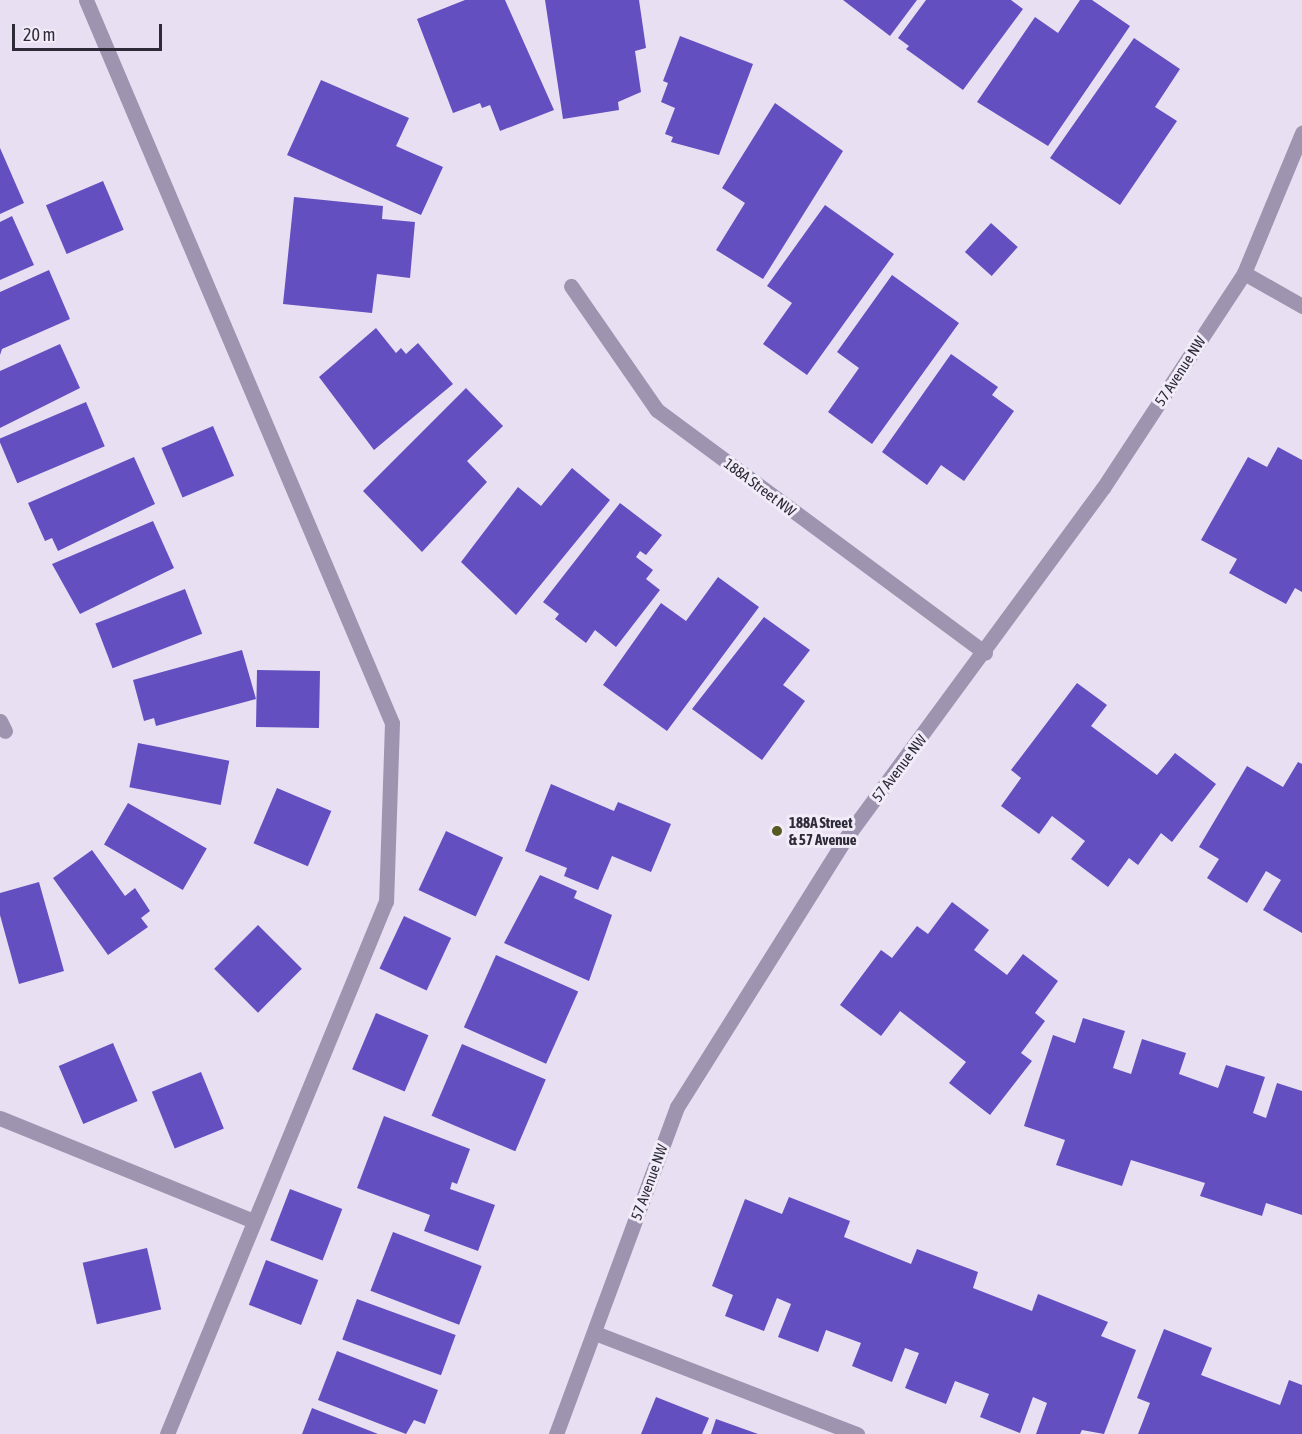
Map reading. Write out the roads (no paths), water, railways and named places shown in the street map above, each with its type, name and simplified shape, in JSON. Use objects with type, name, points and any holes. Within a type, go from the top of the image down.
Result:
[{"type":"street","points":[[86,0],[392,723],[386,901],[167,1434]]},
{"type":"street","name":"57 Avenue NW","points":[[556,1434],[677,1107],[846,839],[985,653],[1103,488],[1244,273],[1302,133]]},
{"type":"street","points":[[1244,273],[1302,306]]},
{"type":"street","name":"188A Street NW","points":[[571,286],[657,410],[985,653]]},
{"type":"street","points":[[0,1118],[254,1221]]},
{"type":"street","points":[[595,1333],[857,1434]]},
{"type":"place","name":"188A Street & 57 Avenue","points":[[777,831]]}]
